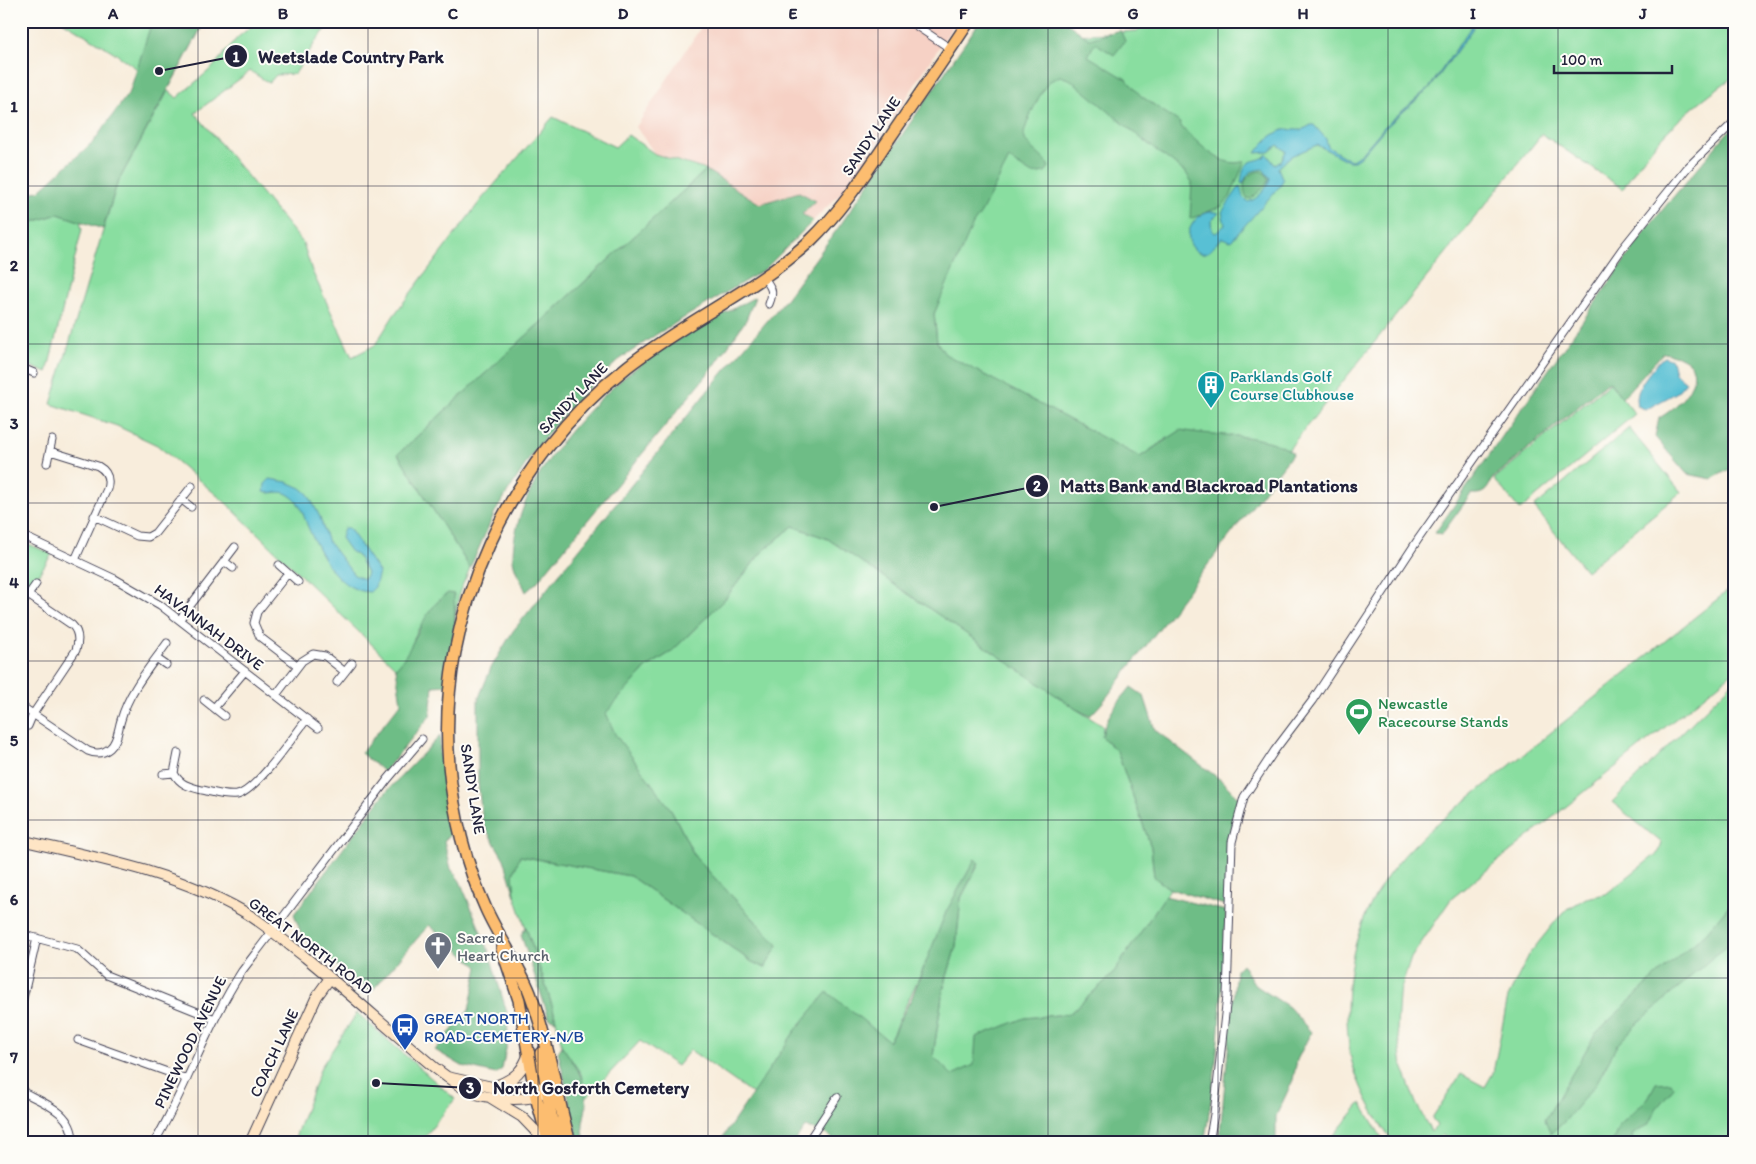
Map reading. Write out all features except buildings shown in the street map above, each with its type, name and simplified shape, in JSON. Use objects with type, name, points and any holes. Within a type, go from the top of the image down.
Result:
[{"type":"main road","name":"SANDY LANE","points":[[548,1143],[535,1092],[519,1000],[492,921],[475,882],[460,828],[449,765],[448,734],[456,651],[464,612],[484,556],[506,511],[543,453],[563,428],[605,385],[630,364],[764,278],[812,239],[849,198],[969,21]]},
{"type":"main road","name":"GREAT NORTH ROAD","points":[[21,840],[172,880],[242,910],[271,930],[330,978],[447,1077],[470,1092],[490,1092]]},
{"type":"main road","name":"SANDY LANE","points":[[492,921],[521,973],[536,1014],[570,1143]]},
{"type":"main road","name":"COACH LANE","points":[[250,1143],[317,996],[330,978]]},
{"type":"main road","points":[[536,1014],[546,1090],[560,1143]]},
{"type":"main road","points":[[490,1092],[516,1076],[524,1067],[528,1053]]},
{"type":"main road","points":[[490,1092],[535,1092],[546,1090]]},
{"type":"main road","points":[[490,1092],[522,1116],[548,1143]]},
{"type":"street","points":[[909,21],[951,49]]},
{"type":"street","points":[[1209,1143],[1227,996],[1232,842],[1244,797],[1269,758],[1312,701],[1419,538],[1622,249],[1687,168],[1735,121]]},
{"type":"street","points":[[764,278],[772,288],[773,295],[769,304]]},
{"type":"street","points":[[22,368],[34,373]]},
{"type":"street","points":[[47,463],[52,440]]},
{"type":"street","points":[[50,451],[98,466],[106,473],[108,485],[75,560]]},
{"type":"street","points":[[94,516],[137,536],[148,537],[155,533],[192,486]]},
{"type":"street","points":[[182,499],[191,507]]},
{"type":"street","name":"HAVANNAH DRIVE","points":[[21,535],[141,593],[180,619],[318,728]]},
{"type":"street","points":[[180,619],[235,547]]},
{"type":"street","points":[[224,561],[233,568]]},
{"type":"street","points":[[279,565],[298,582]]},
{"type":"street","points":[[288,574],[257,612],[254,623],[260,637],[298,666]]},
{"type":"street","points":[[21,605],[36,584]]},
{"type":"street","points":[[28,595],[72,625],[76,629],[78,640],[76,650],[33,714],[28,726]]},
{"type":"street","points":[[21,706],[88,751],[104,752],[115,741],[127,704],[166,643]]},
{"type":"street","points":[[276,695],[298,666],[310,655],[319,654],[345,672]]},
{"type":"street","points":[[156,658],[166,665]]},
{"type":"street","points":[[337,682],[352,663]]},
{"type":"street","points":[[214,708],[245,670]]},
{"type":"street","points":[[204,700],[224,716]]},
{"type":"street","points":[[178,753],[174,773],[180,782],[187,786],[227,796],[242,793],[256,782],[307,719]]},
{"type":"street","points":[[271,930],[422,739]]},
{"type":"street","points":[[164,774],[174,773]]},
{"type":"street","name":"PINEWOOD AVENUE","points":[[154,1143],[215,1019],[242,971],[271,930]]},
{"type":"street","points":[[21,934],[76,949],[106,975],[215,1019]]},
{"type":"street","points":[[21,1007],[37,938]]},
{"type":"street","points":[[78,1040],[187,1079]]},
{"type":"street","points":[[21,1088],[24,1093],[60,1112],[69,1123],[73,1143]]},
{"type":"street","points":[[807,1143],[837,1097]]},
{"type":"shaded area","points":[[705,21],[956,21],[853,181],[813,221],[802,214],[816,201],[799,192],[761,204],[706,170],[655,154],[636,127]]},
{"type":"green space","points":[[62,21],[205,21],[168,90],[177,98],[212,68],[237,38],[258,21],[334,21],[318,38],[295,74],[276,75],[269,83],[250,71],[195,113],[303,243],[312,271],[352,357],[375,345],[394,315],[481,200],[553,117],[615,147],[628,135],[655,154],[706,170],[398,454],[470,568],[459,593],[455,623],[455,605],[418,629],[407,657],[396,668],[226,503],[157,445],[117,426],[51,404],[117,184],[168,91],[112,51]]},
{"type":"green space","points":[[152,21],[205,21],[117,184],[103,229],[58,214],[21,226],[21,194],[39,191],[94,141],[130,91]]},
{"type":"green space","points":[[980,21],[1064,21],[1089,39],[1120,30],[1125,41],[1114,55],[1095,43],[1088,56],[1126,79],[1141,96],[1179,122],[1183,129],[1211,154],[1228,162],[1245,161],[1230,197],[1222,206],[1190,219],[1192,182],[1186,173],[1071,80],[1060,76],[1049,82],[1026,125],[1024,136],[1028,144],[1049,167],[1045,172],[1032,174],[1009,159],[981,213],[973,224],[934,314],[937,342],[945,354],[1140,457],[1181,430],[1255,438],[1282,446],[1293,453],[1103,702],[1090,716],[1076,709],[828,539],[793,526],[761,553],[724,600],[671,652],[646,668],[606,713],[615,734],[672,811],[695,857],[778,945],[765,968],[752,962],[630,876],[520,856],[513,875],[515,896],[504,859],[483,824],[478,783],[478,700],[491,668],[513,631],[710,388],[786,299],[841,224]]},
{"type":"green space","points":[[1147,21],[1735,21],[1735,76],[1703,99],[1673,126],[1645,156],[1623,189],[1542,134],[1295,441],[1269,477],[1169,437],[1140,457],[945,355],[937,342],[934,314],[958,253],[970,193],[1075,35],[1137,31]]},
{"type":"green space","points":[[1735,127],[1735,466],[1712,479],[1687,474],[1655,437],[1659,418],[1670,411],[1688,392],[1693,382],[1694,372],[1690,363],[1680,357],[1663,353],[1622,398],[1609,381],[1493,478],[1483,493],[1471,494],[1442,534],[1435,533],[1648,227],[1728,132]]},
{"type":"green space","points":[[706,170],[760,204],[799,192],[816,201],[802,214],[813,221],[765,269],[657,334],[619,360],[585,391],[556,423],[531,456],[495,512],[470,568],[398,454]]},
{"type":"green space","points":[[1261,171],[1266,174],[1268,182],[1251,199],[1247,198],[1244,188],[1246,180],[1252,174]]},
{"type":"green space","points":[[58,214],[80,221],[82,229],[47,373],[21,362],[21,226]]},
{"type":"green space","points":[[755,297],[746,320],[715,365],[537,582],[526,592],[513,560],[517,528],[527,499],[542,470],[561,443],[583,417],[629,373],[652,356],[690,333]]},
{"type":"green space","points":[[1610,383],[1635,414],[1520,510],[1494,479]]},
{"type":"green space","points":[[1629,428],[1681,492],[1586,571],[1534,507]]},
{"type":"green space","points":[[793,526],[828,539],[1103,726],[1102,737],[1117,751],[1151,847],[1154,877],[1170,889],[1112,975],[1069,1014],[1025,1018],[974,1066],[952,1075],[933,1056],[943,990],[956,946],[961,898],[979,864],[975,859],[889,1041],[795,1031],[753,1094],[690,1050],[677,1066],[640,1041],[586,1098],[581,1074],[562,1046],[553,1008],[515,896],[513,875],[520,856],[630,876],[752,962],[765,967],[778,945],[695,857],[672,811],[614,734],[605,713],[646,668],[671,652],[724,600],[761,553]]},
{"type":"green space","points":[[21,541],[52,554],[21,601]]},
{"type":"green space","points":[[1735,585],[1735,671],[1451,899],[1411,958],[1399,995],[1397,1029],[1402,1066],[1416,1103],[1431,1132],[1437,1126],[1432,1118],[1461,1074],[1485,1087],[1493,1073],[1508,997],[1530,953],[1563,912],[1586,898],[1606,894],[1659,852],[1662,843],[1612,802],[1735,680],[1735,1143],[1450,1143],[1443,1135],[1437,1141],[1439,1143],[1393,1143],[1381,1126],[1354,1069],[1350,1055],[1347,1024],[1349,981],[1353,955],[1369,908],[1381,886],[1413,846],[1433,827]]},
{"type":"green space","points":[[448,593],[454,594],[455,623],[446,685],[433,686],[430,716],[384,772],[361,753],[401,703],[396,668],[431,610]]},
{"type":"green space","points":[[1131,687],[1144,696],[1155,730],[1222,781],[1239,798],[1228,843],[1228,906],[1170,889],[1154,877],[1151,847],[1117,751],[1102,737],[1109,716]]},
{"type":"green space","points":[[440,736],[440,755],[451,825],[450,835],[444,841],[451,869],[460,881],[488,949],[507,1013],[508,1039],[502,1069],[496,1074],[462,1066],[435,1050],[469,1010],[478,967],[429,925],[370,993],[302,936],[294,914],[385,793]]},
{"type":"green space","points":[[975,859],[979,863],[961,898],[956,946],[943,990],[933,1056],[952,1075],[974,1065],[976,1037],[1025,1018],[1069,1014],[1112,975],[1165,896],[1226,911],[1216,1056],[1204,1143],[837,1143],[827,1134],[805,1127],[794,1143],[719,1143],[795,1031],[827,992],[889,1041],[912,997],[946,912]]},
{"type":"green space","points":[[1735,898],[1735,941],[1713,957],[1636,1025],[1617,1045],[1596,1084],[1565,1121],[1551,1134],[1545,1120],[1596,1033],[1658,974],[1706,933]]},
{"type":"green space","points":[[526,927],[556,1021],[549,1018],[521,935]]},
{"type":"green space","points":[[1242,964],[1255,985],[1289,1007],[1311,1032],[1297,1060],[1293,1080],[1276,1116],[1276,1143],[1219,1143],[1236,970]]},
{"type":"green space","points":[[357,1013],[455,1099],[420,1143],[293,1143],[321,1067]]},
{"type":"green space","points":[[562,1046],[578,1070],[585,1090],[586,1109],[583,1129],[586,1143],[579,1143],[558,1052]]},
{"type":"green space","points":[[1671,1082],[1674,1087],[1656,1109],[1648,1125],[1632,1135],[1634,1143],[1612,1143],[1619,1126],[1648,1098],[1656,1083]]},
{"type":"green space","points":[[1361,1103],[1385,1143],[1327,1143]]},
{"type":"water","points":[[1475,21],[1473,28],[1431,87],[1385,128],[1360,157],[1354,161],[1348,161],[1317,145],[1291,156],[1278,168],[1283,180],[1280,186],[1231,241],[1222,238],[1205,253],[1194,249],[1190,242],[1190,228],[1199,217],[1205,213],[1219,213],[1211,221],[1212,231],[1216,233],[1225,225],[1222,212],[1240,186],[1243,197],[1248,202],[1259,196],[1265,189],[1270,178],[1263,169],[1250,173],[1243,184],[1241,183],[1245,167],[1248,163],[1260,159],[1267,154],[1275,165],[1281,161],[1286,151],[1278,145],[1269,152],[1256,153],[1272,136],[1280,131],[1300,130],[1314,125],[1326,139],[1328,147],[1352,160],[1361,154],[1385,126],[1430,87]]},
{"type":"water","points":[[1665,357],[1672,360],[1675,373],[1686,382],[1676,393],[1645,410],[1638,406],[1637,400],[1640,387],[1660,360]]},
{"type":"water","points":[[270,479],[287,482],[301,488],[308,494],[320,517],[327,540],[354,575],[364,579],[367,573],[358,556],[350,551],[341,538],[344,528],[349,528],[379,572],[375,587],[370,592],[358,590],[348,585],[331,569],[318,548],[296,501],[286,493],[264,492],[265,484]]},
{"type":"place","name":"Weetslade Country Park","points":[[159,71]]},
{"type":"place","name":"Parklands Golf Course Clubhouse","points":[[1211,409]]},
{"type":"place","name":"Matts Bank and Blackroad Plantations","points":[[934,507]]},
{"type":"place","name":"Newcastle Racecourse Stands","points":[[1359,736]]},
{"type":"place","name":"Sacred Heart Church","points":[[438,970]]},
{"type":"place","name":"GREAT NORTH ROAD-CEMETERY-N/B","points":[[405,1051]]},
{"type":"place","name":"North Gosforth Cemetery","points":[[376,1083]]}]
